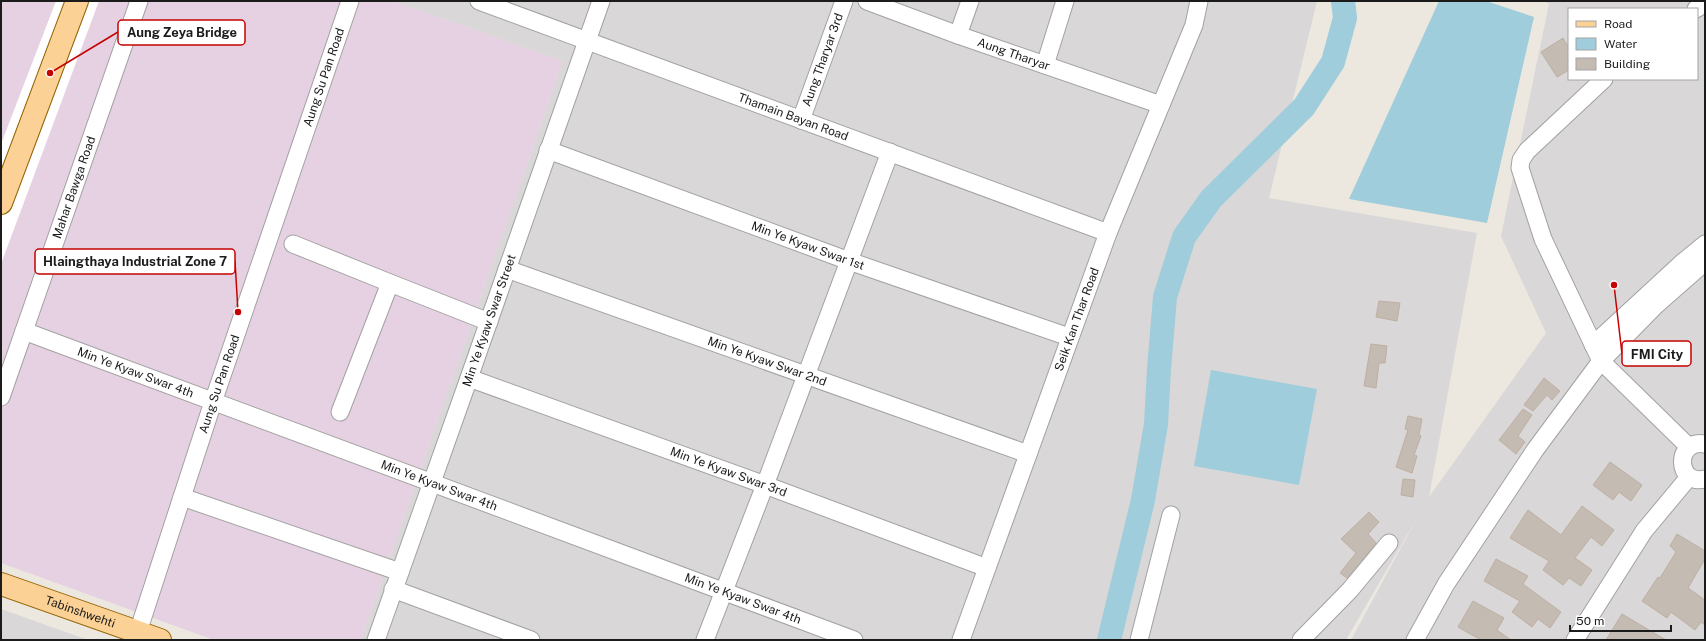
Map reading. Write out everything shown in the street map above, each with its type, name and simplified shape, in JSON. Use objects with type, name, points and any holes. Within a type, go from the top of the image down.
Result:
[{"type":"main road","points":[[1,203],[77,1]]},
{"type":"main road","name":"Tabinshwehti","points":[[1,584],[160,640]]},
{"type":"street","name":"Mahar Bawga Road","points":[[1,397],[139,1]]},
{"type":"street","name":"Aung Su Pan Road","points":[[138,632],[213,402],[350,1]]},
{"type":"street","name":"Thamain Bayan Road","points":[[479,1],[1108,233]]},
{"type":"street","name":"Min Ye Kyaw Swar Street","points":[[376,640],[489,322],[548,150],[602,1]]},
{"type":"street","name":"Aung Tharyar 3rd","points":[[801,120],[844,1]]},
{"type":"street","name":"Aung Tharyar","points":[[867,1],[958,35],[1161,105]]},
{"type":"street","points":[[958,35],[970,1]]},
{"type":"street","points":[[1046,65],[1065,1]]},
{"type":"street","name":"Seik Kan Thar Road","points":[[961,640],[1069,337],[1108,233],[1194,25],[1199,1]]},
{"type":"street","points":[[1575,640],[1644,532],[1697,478],[1684,470],[1682,464],[1685,452],[1697,446],[1601,361],[1543,239],[1520,168],[1521,160],[1527,152],[1603,80]]},
{"type":"street","name":"Min Ye Kyaw Swar 1st","points":[[548,150],[849,262],[1069,337]]},
{"type":"street","points":[[705,640],[890,152]]},
{"type":"street","points":[[293,244],[489,322]]},
{"type":"street","points":[[1593,345],[1683,262],[1705,244]]},
{"type":"street","points":[[1415,640],[1454,571],[1535,450],[1601,361],[1654,307],[1705,262]]},
{"type":"street","name":"Min Ye Kyaw Swar 2nd","points":[[507,269],[1028,454]]},
{"type":"street","points":[[340,412],[390,283]]},
{"type":"street","name":"Min Ye Kyaw Swar 4th","points":[[24,331],[854,640]]},
{"type":"street","name":"Min Ye Kyaw Swar 3rd","points":[[469,378],[765,485],[987,568]]},
{"type":"street","points":[[182,497],[400,572]]},
{"type":"street","points":[[1139,640],[1172,515]]},
{"type":"street","points":[[1301,640],[1350,590],[1388,543]]},
{"type":"street","points":[[393,589],[531,640]]},
{"type":"shaded area","points":[[1,1],[393,1],[563,61],[361,640],[214,640],[1,563]]},
{"type":"shaded area","points":[[393,1],[1317,1],[1269,198],[1477,233],[1429,497],[1546,333],[1501,236],[1549,4],[1543,1],[1705,1],[1705,640],[1351,640],[1417,518],[1346,640],[361,640],[563,61]]},
{"type":"shaded area","points":[[1,609],[88,640],[1,640]]},
{"type":"water","points":[[1439,1],[1486,1],[1534,17],[1487,223],[1349,199]]},
{"type":"water","points":[[1211,370],[1317,389],[1299,485],[1194,466]]},
{"type":"pier","points":[[56,1],[99,1],[1,264],[1,144]]},
{"type":"building","points":[[1563,38],[1568,46],[1568,71],[1557,77],[1541,52]]},
{"type":"building","points":[[1379,301],[1400,303],[1397,321],[1376,317]]},
{"type":"building","points":[[1371,344],[1387,346],[1385,363],[1379,363],[1376,388],[1364,386]]},
{"type":"building","points":[[1544,378],[1560,391],[1552,400],[1547,395],[1533,411],[1524,405]]},
{"type":"building","points":[[1523,409],[1532,415],[1518,436],[1525,442],[1516,454],[1499,440]]},
{"type":"building","points":[[1408,416],[1422,419],[1419,435],[1421,436],[1414,455],[1417,456],[1412,473],[1396,467],[1408,430],[1405,429]]},
{"type":"building","points":[[1610,462],[1642,485],[1631,501],[1619,492],[1613,500],[1593,485]]},
{"type":"building","points":[[1403,479],[1415,480],[1413,497],[1401,495]]},
{"type":"building","points":[[1582,506],[1614,530],[1602,546],[1591,537],[1575,558],[1592,570],[1581,586],[1569,578],[1563,585],[1543,570],[1549,561],[1510,538],[1528,510],[1561,535]]},
{"type":"building","points":[[1369,512],[1379,522],[1368,534],[1376,543],[1347,578],[1340,573],[1356,553],[1341,539]]},
{"type":"building","points":[[1677,534],[1705,551],[1705,559],[1688,588],[1705,600],[1705,625],[1701,622],[1695,630],[1671,612],[1667,618],[1642,601],[1658,577],[1660,578],[1676,552],[1670,546]]},
{"type":"building","points":[[1496,559],[1528,576],[1523,584],[1561,612],[1550,628],[1538,619],[1532,627],[1512,612],[1520,601],[1484,581]]},
{"type":"building","points":[[1473,601],[1504,618],[1497,630],[1511,640],[1481,640],[1458,627]]},
{"type":"building","points":[[1622,614],[1666,640],[1606,640]]},
{"type":"waterway","points":[[1109,640],[1143,500],[1156,424],[1165,297],[1184,237],[1211,199],[1304,107],[1333,62],[1345,18],[1343,1]]},
{"type":"place","name":"Aung Zeya Bridge","points":[[50,73]]},
{"type":"place","name":"FMI City","points":[[1614,285]]},
{"type":"place","name":"Hlaingthaya Industrial Zone 7","points":[[238,312]]}]
